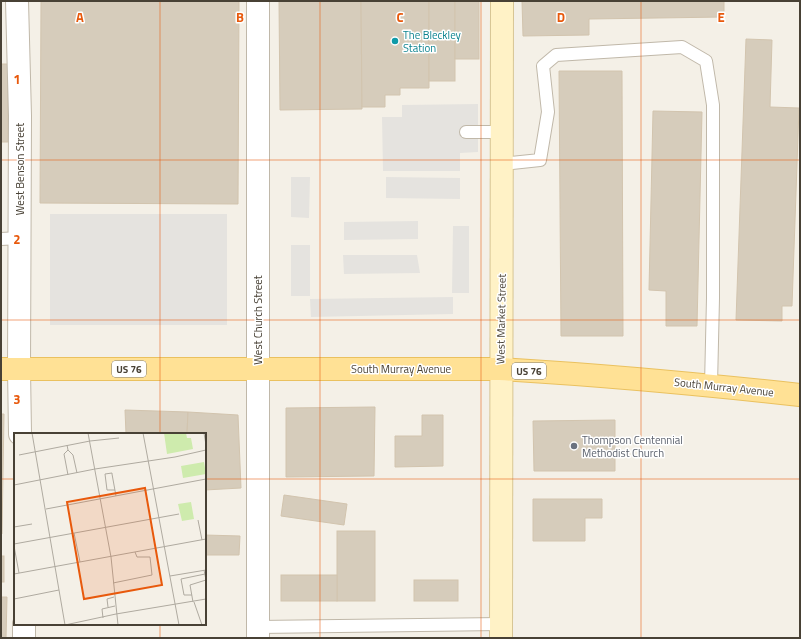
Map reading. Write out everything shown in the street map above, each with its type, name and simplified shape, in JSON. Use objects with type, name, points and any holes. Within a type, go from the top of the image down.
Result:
[{"type":"main road","name":"South Murray Avenue","points":[[10,369],[500,369],[711,385],[800,395]]},
{"type":"street","name":"West Benson Street","points":[[17,1],[20,116],[10,238],[10,369],[20,433]]},
{"type":"street","name":"West Church Street","points":[[258,1],[258,633]]},
{"type":"street","name":"West Market Street","points":[[501,631],[500,369],[502,1]]},
{"type":"street","points":[[24,625],[24,638]]},
{"type":"lane","points":[[502,164],[540,160],[548,112],[543,66],[556,55],[682,47],[706,61],[713,105],[713,298],[711,385]]},
{"type":"lane","points":[[466,132],[502,132]]},
{"type":"lane","points":[[258,633],[501,631]]},
{"type":"shaded area","points":[[478,104],[478,152],[460,153],[460,171],[383,171],[382,117],[402,117],[402,105]]},
{"type":"shaded area","points":[[291,177],[310,177],[309,218],[291,217]]},
{"type":"shaded area","points":[[386,177],[460,178],[460,199],[386,198]]},
{"type":"shaded area","points":[[50,214],[227,214],[227,325],[50,325]]},
{"type":"shaded area","points":[[418,221],[418,239],[344,240],[344,222]]},
{"type":"shaded area","points":[[453,226],[469,226],[469,293],[452,293]]},
{"type":"shaded area","points":[[291,245],[310,245],[310,296],[291,296]]},
{"type":"shaded area","points":[[343,255],[417,255],[420,273],[344,274]]},
{"type":"shaded area","points":[[453,297],[453,314],[311,317],[310,299]]},
{"type":"building","points":[[41,1],[239,1],[238,204],[40,203]]},
{"type":"building","points":[[279,1],[361,1],[362,109],[280,110]]},
{"type":"building","name":"The Bleckley Station","points":[[361,1],[429,1],[429,88],[400,88],[400,95],[385,95],[385,107],[362,107]]},
{"type":"building","points":[[429,1],[455,1],[455,81],[429,81]]},
{"type":"building","points":[[455,1],[479,1],[479,59],[455,59]]},
{"type":"building","points":[[522,1],[724,1],[724,17],[589,19],[589,35],[523,36]]},
{"type":"building","points":[[746,39],[772,40],[770,107],[799,108],[792,306],[782,306],[782,321],[736,320]]},
{"type":"building","points":[[1,64],[8,64],[8,142],[1,142]]},
{"type":"building","points":[[559,71],[622,71],[623,336],[561,336]]},
{"type":"building","points":[[653,111],[702,112],[697,326],[666,326],[666,291],[649,290]]},
{"type":"building","points":[[375,407],[374,476],[286,477],[286,408]]},
{"type":"building","points":[[125,410],[188,412],[187,433],[126,433]]},
{"type":"building","points":[[188,412],[238,415],[241,488],[206,490],[206,433],[187,433]]},
{"type":"building","points":[[1,414],[4,414],[2,534],[1,534]]},
{"type":"building","points":[[422,415],[443,415],[443,466],[395,467],[395,436],[422,436]]},
{"type":"building","name":"Thompson Centennial Methodist Church","points":[[615,420],[615,471],[534,471],[533,421]]},
{"type":"building","points":[[284,495],[347,504],[344,525],[281,516]]},
{"type":"building","points":[[533,499],[602,499],[602,518],[585,518],[585,541],[533,541]]},
{"type":"building","points":[[337,531],[375,531],[375,601],[337,601]]},
{"type":"building","points":[[206,535],[240,536],[239,555],[206,555]]},
{"type":"building","points":[[1,556],[4,556],[4,582],[1,582]]},
{"type":"building","points":[[281,575],[337,575],[337,601],[281,601]]},
{"type":"building","points":[[414,580],[458,580],[458,601],[414,601]]},
{"type":"building","points":[[1,597],[7,597],[6,638],[1,638]]},
{"type":"place","name":"The Bleckley Station","points":[[395,41]]},
{"type":"place","name":"Thompson Centennial Methodist Church","points":[[574,446]]}]
